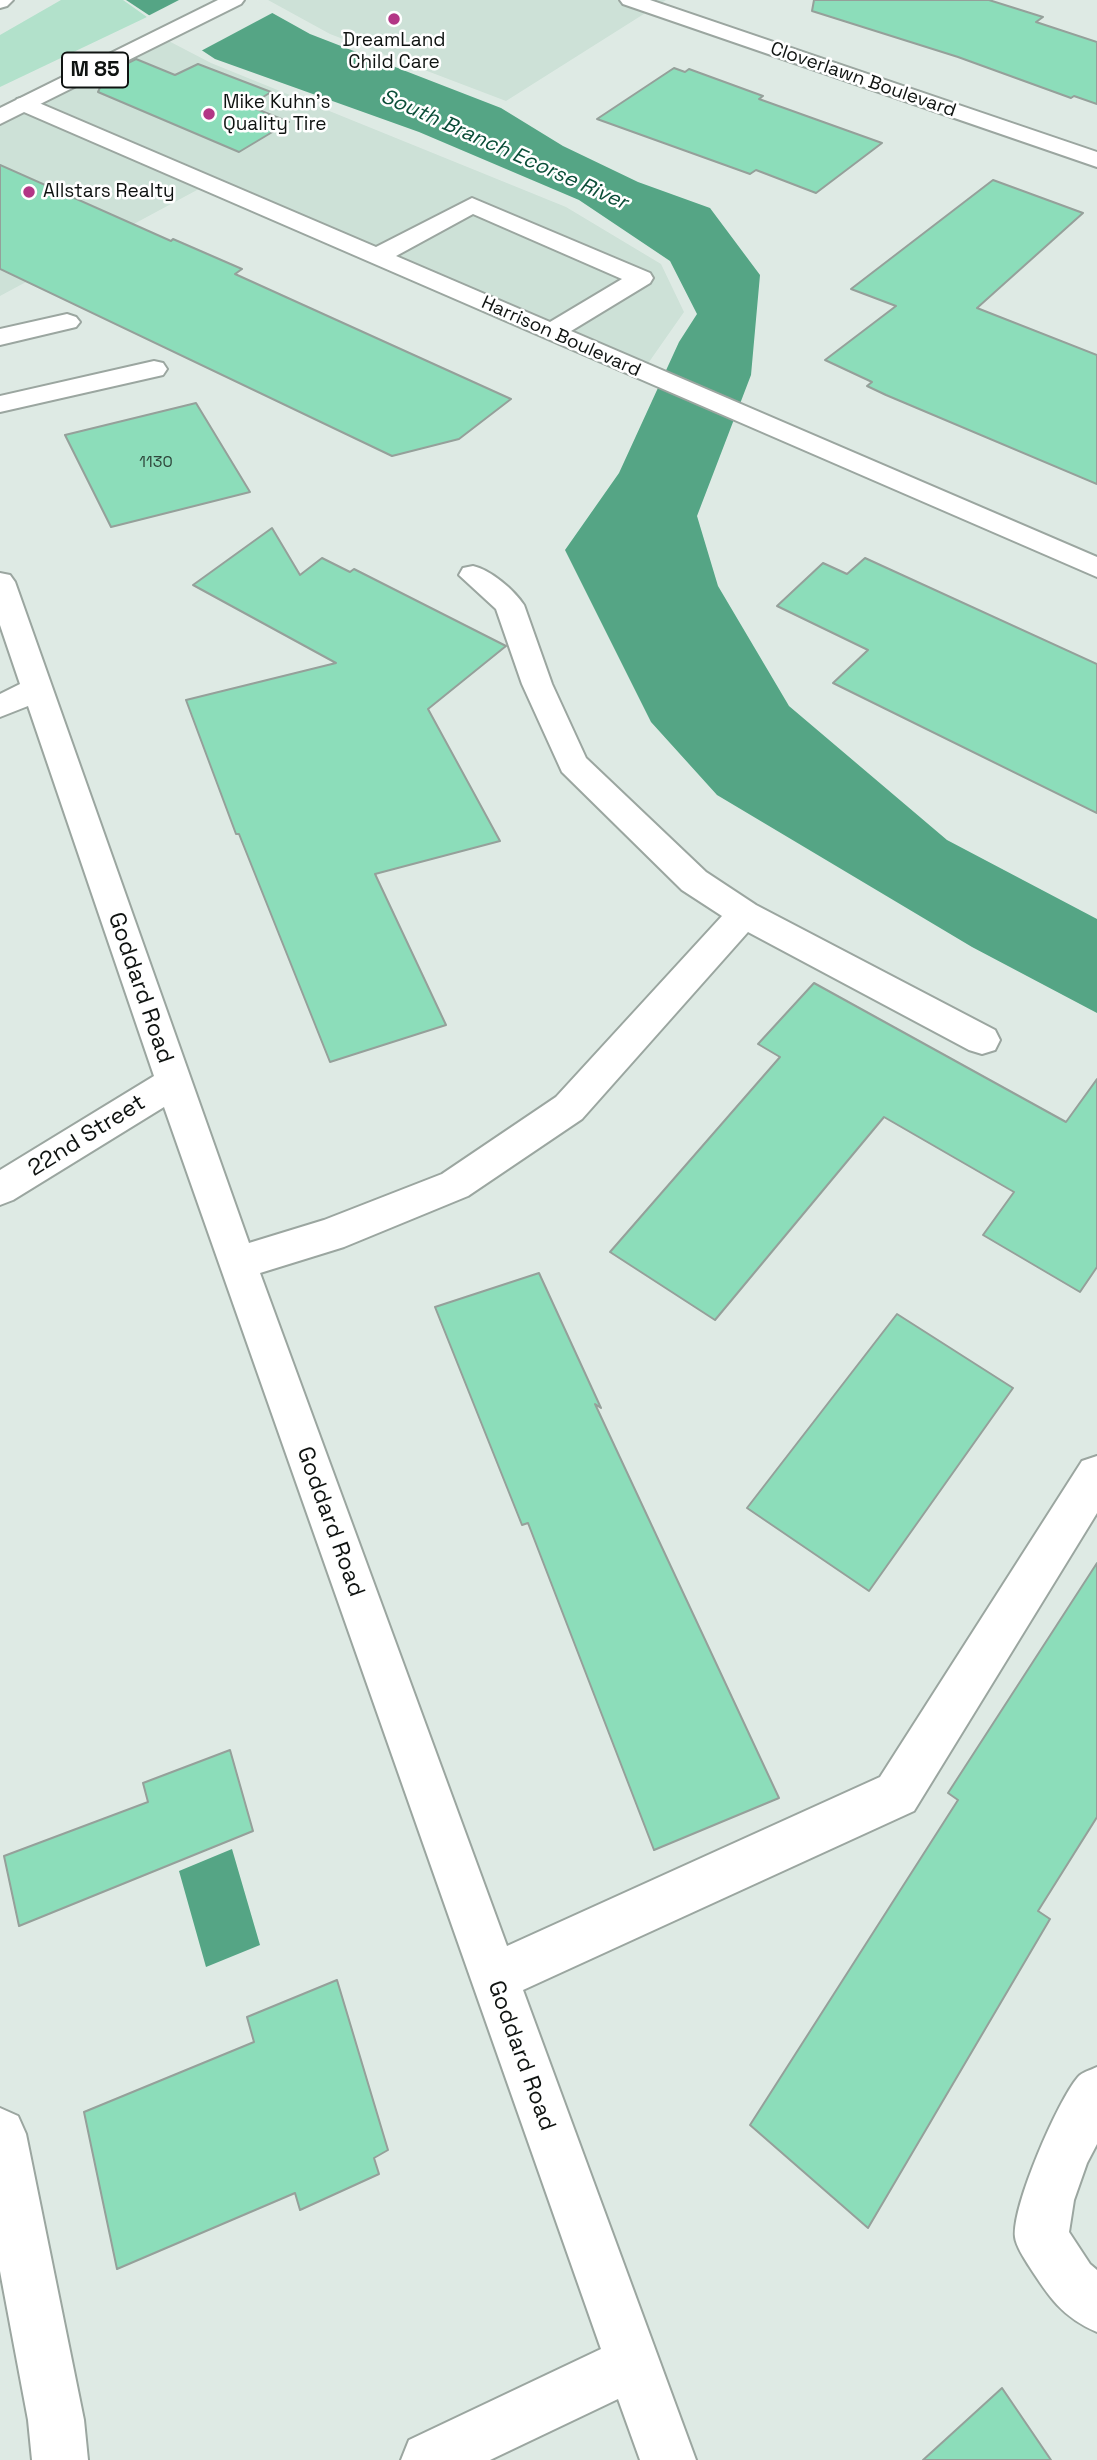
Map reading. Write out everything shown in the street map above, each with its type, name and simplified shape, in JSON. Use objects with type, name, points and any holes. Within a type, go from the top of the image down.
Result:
[{"type":"street","name":"M 85","points":[[0,117],[234,0]]},
{"type":"street","name":"Cloverlawn Boulevard","points":[[630,0],[1097,160]]},
{"type":"street","name":"Harrison Boulevard","points":[[25,104],[1097,568]]},
{"type":"street","points":[[377,256],[472,205],[641,278],[551,332]]},
{"type":"street","points":[[0,337],[67,322]]},
{"type":"street","points":[[0,404],[154,369]]},
{"type":"street","points":[[473,575],[509,604],[537,684],[573,764],[694,881],[744,914],[982,1040]]},
{"type":"street","name":"Goddard Road","points":[[0,582],[173,1083],[668,2460]]},
{"type":"street","points":[[0,707],[37,688]]},
{"type":"street","points":[[237,1262],[330,1235],[455,1185],[569,1108],[744,914]]},
{"type":"street","name":"22nd Street","points":[[0,1189],[173,1083]]},
{"type":"street","points":[[493,1978],[897,1794],[1097,1475]]},
{"type":"street","points":[[1097,2092],[1065,2151],[1048,2200],[1042,2237],[1071,2283],[1097,2305]]},
{"type":"street","points":[[0,2134],[56,2420],[60,2460]]},
{"type":"street","points":[[429,2460],[632,2363]]},
{"type":"shaded area","points":[[61,0],[123,0],[147,17],[0,87],[0,35]]},
{"type":"shaded area","points":[[268,0],[666,0],[506,101],[330,34]]},
{"type":"shaded area","points":[[161,37],[211,63],[566,207],[661,264],[684,312],[642,372],[210,183],[0,296],[0,117]]},
{"type":"water","name":"South Branch Ecorse River","points":[[126,0],[249,0],[310,34],[501,108],[563,146],[638,182],[710,208],[760,275],[751,375],[697,516],[718,586],[789,706],[947,840],[1097,919],[1097,1013],[972,947],[717,795],[651,722],[565,550],[619,473],[679,342],[697,314],[670,261],[579,200],[419,132],[215,59]]},
{"type":"water","points":[[232,1849],[260,1945],[206,1967],[179,1871]]},
{"type":"pier","points":[[179,0],[256,0],[276,11],[199,52],[146,17]]},
{"type":"building","points":[[814,0],[989,0],[1043,17],[1036,22],[1097,42],[1097,104],[1074,96],[1071,98],[958,57],[812,11]]},
{"type":"building","name":"Mike Kuhn's Quality Tire","points":[[136,59],[175,75],[198,64],[271,92],[249,106],[289,122],[239,152],[98,92],[106,74]]},
{"type":"building","points":[[674,68],[685,72],[689,69],[763,96],[759,99],[882,143],[816,193],[756,170],[750,174],[597,119]]},
{"type":"building","points":[[0,165],[171,241],[173,239],[242,269],[235,274],[511,399],[459,439],[392,456],[0,269]]},
{"type":"building","points":[[993,180],[1083,213],[977,308],[1097,355],[1097,484],[886,395],[867,386],[872,382],[825,360],[896,306],[851,289]]},
{"type":"building","points":[[196,403],[250,492],[111,527],[65,435]]},
{"type":"building","points":[[272,528],[300,575],[322,558],[350,572],[354,569],[506,646],[428,709],[500,841],[375,874],[446,1025],[330,1062],[239,834],[236,834],[186,700],[336,663],[193,585]]},
{"type":"building","points":[[865,558],[1097,664],[1097,813],[833,683],[868,650],[777,606],[823,563],[847,574]]},
{"type":"building","points":[[814,983],[1066,1122],[1097,1079],[1097,1267],[1080,1292],[983,1235],[1014,1192],[884,1117],[715,1320],[610,1252],[780,1057],[758,1044]]},
{"type":"building","points":[[539,1273],[601,1408],[595,1404],[779,1798],[654,1850],[528,1523],[522,1525],[435,1307]]},
{"type":"building","points":[[897,1314],[1013,1388],[869,1591],[747,1508]]},
{"type":"building","points":[[1097,1563],[1097,1817],[1038,1911],[1050,1919],[868,2228],[750,2125],[958,1800],[948,1793]]},
{"type":"building","points":[[230,1750],[253,1831],[19,1926],[4,1856],[148,1802],[143,1783]]},
{"type":"building","points":[[337,1980],[388,2150],[374,2158],[379,2174],[300,2210],[295,2193],[117,2269],[84,2112],[254,2042],[247,2017]]},
{"type":"building","points":[[1002,2388],[1051,2460],[923,2460]]},
{"type":"place","name":"DreamLand Child Care","points":[[394,19]]},
{"type":"place","name":"Mike Kuhn's Quality Tire","points":[[209,114]]},
{"type":"place","name":"Allstars Realty","points":[[29,192]]}]
